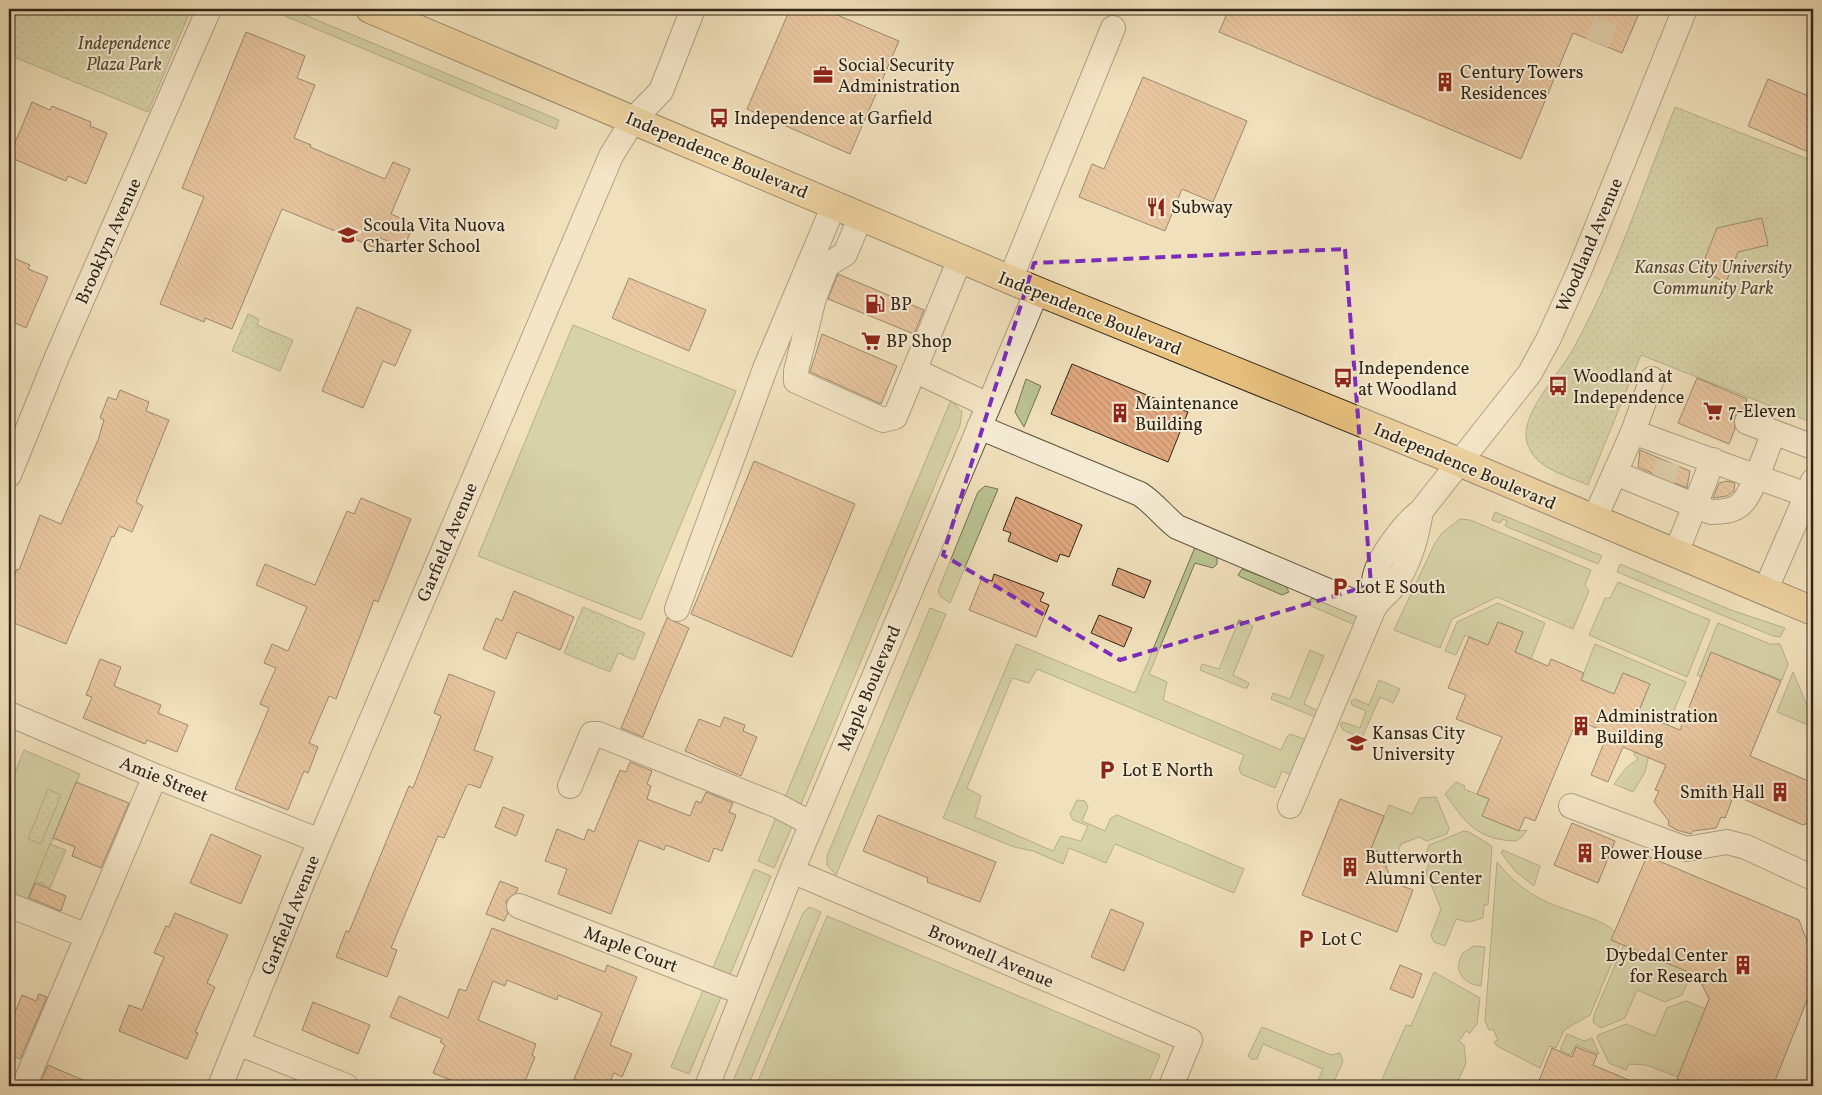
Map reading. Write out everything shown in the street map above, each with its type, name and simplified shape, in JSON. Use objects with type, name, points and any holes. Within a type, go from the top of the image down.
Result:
[{"type":"main road","name":"Independence Boulevard","points":[[370,9],[1010,280],[1459,462],[1813,611]]},
{"type":"street","name":"Brooklyn Avenue","points":[[9,474],[57,357],[209,9]]},
{"type":"street","name":"Garfield Avenue","points":[[220,1086],[320,841],[611,156],[634,120],[660,91],[693,9]]},
{"type":"street","name":"Woodland Avenue","points":[[1375,605],[1396,583],[1412,550],[1421,511],[1530,373],[1549,338],[1580,269],[1685,9]]},
{"type":"street","points":[[1010,280],[1113,28]]},
{"type":"street","points":[[677,609],[766,366],[834,205]]},
{"type":"street","points":[[861,216],[845,254],[827,265],[814,298],[796,371],[796,381],[883,420],[895,417],[960,259]]},
{"type":"street","name":"Maple Boulevard","points":[[707,1086],[792,871],[1037,291]]},
{"type":"street","points":[[914,370],[988,405]]},
{"type":"street","points":[[1594,520],[1633,432],[1652,379]]},
{"type":"street","points":[[1747,422],[1813,447]]},
{"type":"street","points":[[979,427],[1140,494],[1149,499],[1166,518],[1177,526],[1375,605],[1290,806]]},
{"type":"street","points":[[1633,432],[1670,454],[1713,460],[1756,476],[1810,488],[1765,591]]},
{"type":"street","points":[[1615,473],[1661,488],[1695,506],[1711,512],[1723,512],[1741,505],[1748,496],[1774,432]]},
{"type":"street","points":[[1676,553],[1713,460]]},
{"type":"street","name":"Amie Street","points":[[9,714],[155,776],[320,841]]},
{"type":"street","points":[[570,786],[592,734],[598,734],[778,806],[812,824]]},
{"type":"street","points":[[24,1086],[155,776]]},
{"type":"street","points":[[1571,806],[1686,849],[1727,842],[1746,848],[1813,878]]},
{"type":"street","name":"Brownell Avenue","points":[[792,871],[1190,1040],[1171,1086]]},
{"type":"street","points":[[9,905],[87,936]]},
{"type":"street","name":"Maple Court","points":[[519,906],[744,993]]},
{"type":"street","points":[[238,1043],[346,1086]]},
{"type":"highlighted area","points":[[1345,249],[1371,585],[1120,660],[943,555],[1034,263]]},
{"type":"green space","name":"Independence Plaza Park","points":[[9,9],[191,9],[148,112],[9,55]]},
{"type":"green space","points":[[274,9],[290,9],[559,120],[556,129],[273,11]]},
{"type":"green space","name":"Kansas City University Community Park","points":[[1675,107],[1813,161],[1813,423],[1641,355],[1588,485],[1541,463],[1529,447],[1526,437],[1527,426],[1536,404],[1572,351],[1602,292]]},
{"type":"green space","points":[[248,314],[259,319],[257,325],[293,340],[280,371],[232,351]]},
{"type":"green space","points":[[573,325],[736,391],[641,620],[478,556]]},
{"type":"green space","points":[[1026,379],[1041,386],[1024,427],[1015,412]]},
{"type":"green space","points":[[951,400],[962,412],[960,425],[801,804],[785,797]]},
{"type":"green space","points":[[985,486],[998,489],[950,603],[941,597],[938,591],[978,492]]},
{"type":"green space","points":[[1495,512],[1602,556],[1598,564],[1505,526],[1507,521],[1503,519],[1500,523],[1492,520]]},
{"type":"green space","points":[[1460,519],[1470,520],[1591,570],[1585,585],[1589,591],[1573,629],[1497,597],[1452,619],[1440,648],[1394,630],[1434,545],[1442,533]]},
{"type":"green space","points":[[1195,547],[1217,557],[1217,564],[1213,568],[1195,563],[1149,674],[1167,682],[1163,700],[1281,750],[1290,734],[1304,739],[1305,742],[1293,776],[1282,771],[1275,788],[1241,774],[1239,768],[1244,755],[1037,669],[1029,683],[1012,678],[967,788],[981,796],[975,817],[1053,851],[1061,836],[1081,841],[1088,826],[1073,820],[1070,814],[1077,800],[1085,801],[1088,807],[1082,821],[1105,831],[1111,818],[1117,815],[1244,869],[1234,893],[1115,844],[1106,863],[1069,848],[1063,864],[1033,851],[1014,847],[943,818],[1016,644],[1135,693]]},
{"type":"green space","points":[[1620,564],[1731,610],[1785,628],[1780,637],[1773,636],[1617,572]]},
{"type":"green space","points":[[1242,569],[1285,585],[1289,592],[1282,595],[1241,577],[1238,575]]},
{"type":"green space","points":[[1618,582],[1710,620],[1687,677],[1589,635],[1605,598],[1610,598]]},
{"type":"green space","points":[[1313,598],[1360,618],[1357,623],[1353,624],[1311,606],[1310,600]]},
{"type":"green space","points":[[1498,603],[1545,623],[1531,659],[1515,652],[1523,632],[1498,622],[1488,645],[1465,635],[1456,655],[1445,651],[1457,622]]},
{"type":"green space","points":[[583,607],[645,633],[634,660],[618,653],[610,672],[564,653]]},
{"type":"green space","points":[[930,608],[946,614],[836,875],[827,865],[827,856]]},
{"type":"green space","points":[[1239,620],[1253,626],[1233,675],[1249,683],[1247,688],[1200,670],[1202,664],[1219,669]]},
{"type":"green space","points":[[1718,623],[1770,644],[1780,644],[1788,664],[1782,680],[1712,653],[1701,677],[1697,675]]},
{"type":"green space","points":[[1595,644],[1686,682],[1657,751],[1650,750],[1645,772],[1633,792],[1614,784],[1626,768],[1638,759],[1634,752],[1643,755],[1638,713],[1650,684],[1623,673],[1614,694],[1581,680]]},
{"type":"green space","points":[[1310,650],[1324,656],[1304,704],[1319,711],[1315,717],[1271,699],[1273,693],[1290,699]]},
{"type":"green space","points":[[1793,672],[1813,720],[1813,727],[1777,712]]},
{"type":"green space","points":[[1379,680],[1400,689],[1393,703],[1380,697],[1362,738],[1343,730],[1340,724],[1343,722],[1360,728],[1366,711],[1352,705],[1351,701],[1355,699],[1369,705]]},
{"type":"green space","points":[[24,750],[80,774],[25,905],[9,898],[9,787]]},
{"type":"green space","points":[[1456,782],[1465,786],[1464,789],[1489,799],[1483,816],[1519,831],[1527,830],[1522,837],[1516,841],[1503,840],[1491,837],[1474,828],[1459,813],[1445,794]]},
{"type":"green space","points":[[48,789],[61,795],[41,844],[28,839]]},
{"type":"green space","points":[[1436,797],[1449,828],[1447,834],[1427,841],[1419,837],[1401,844],[1397,854],[1383,857],[1381,853],[1371,849],[1389,805],[1412,814],[1420,798]]},
{"type":"green space","points":[[777,815],[794,822],[774,868],[758,861]]},
{"type":"green space","points":[[1464,831],[1492,846],[1488,905],[1484,905],[1483,918],[1469,922],[1456,919],[1445,946],[1434,942],[1431,935],[1441,909],[1426,872],[1429,863],[1426,854],[1429,845]]},
{"type":"green space","points":[[50,844],[66,850],[50,888],[35,881]]},
{"type":"green space","points":[[1503,850],[1540,866],[1534,886],[1516,872],[1501,853]]},
{"type":"green space","points":[[1497,862],[1528,892],[1549,903],[1592,918],[1610,927],[1615,932],[1620,943],[1590,1015],[1564,1030],[1556,1048],[1549,1046],[1540,1068],[1497,1046],[1494,1042],[1498,1040],[1493,1029],[1489,1030],[1485,1021]]},
{"type":"green space","points":[[754,869],[771,876],[727,982],[710,975]]},
{"type":"green space","points":[[809,907],[821,912],[748,1086],[731,1086],[803,913]]},
{"type":"green space","points":[[827,916],[1160,1055],[1147,1086],[774,1086],[758,1081]]},
{"type":"green space","points":[[1624,944],[1692,973],[1682,995],[1665,1002],[1637,990],[1625,1018],[1601,1028],[1593,1022],[1594,1015]]},
{"type":"green space","points":[[1474,946],[1485,947],[1481,986],[1464,979],[1459,970],[1460,959],[1463,953]]},
{"type":"green space","points":[[1434,972],[1480,998],[1477,1024],[1470,1033],[1466,1031],[1459,1041],[1464,1045],[1466,1063],[1456,1086],[1379,1086],[1406,1025],[1411,1026]]},
{"type":"green space","points":[[706,983],[724,990],[689,1074],[671,1067]]},
{"type":"green space","points":[[1686,1001],[1706,1009],[1678,1077],[1646,1065],[1629,1064],[1626,1070],[1609,1063],[1597,1038],[1598,1035],[1626,1024],[1655,1036],[1667,1008]]},
{"type":"green space","points":[[1262,1027],[1331,1055],[1340,1053],[1343,1061],[1333,1084],[1331,1086],[1316,1085],[1323,1069],[1263,1044],[1257,1059],[1251,1059],[1248,1056]]},
{"type":"green space","points":[[1567,1034],[1584,1041],[1592,1038],[1599,1054],[1576,1045],[1571,1055],[1560,1050]]},
{"type":"building","name":"Social Security Administration","points":[[790,9],[823,9],[899,41],[850,154],[747,109]]},
{"type":"building","name":"Century Towers Residences","points":[[1229,9],[1641,9],[1622,53],[1573,33],[1521,159],[1219,32]]},
{"type":"building","name":"Scoula Vita Nuova Charter School","points":[[246,32],[305,56],[297,78],[315,85],[294,138],[311,145],[310,147],[385,179],[393,162],[410,169],[391,214],[414,224],[404,247],[380,238],[376,248],[282,209],[232,329],[205,318],[204,322],[160,304],[204,197],[182,188]]},
{"type":"building","points":[[1143,77],[1247,121],[1213,202],[1182,189],[1165,231],[1079,197],[1092,164],[1104,169]]},
{"type":"building","points":[[1768,79],[1813,98],[1813,154],[1748,126]]},
{"type":"building","points":[[32,102],[50,110],[52,106],[91,122],[90,126],[107,133],[86,184],[68,176],[66,181],[9,157]]},
{"type":"building","points":[[1762,218],[1768,245],[1738,252],[1726,282],[1700,271],[1717,228]]},
{"type":"building","points":[[9,256],[30,265],[28,269],[48,277],[26,328],[9,320]]},
{"type":"building","name":"BP","points":[[838,274],[924,310],[914,334],[828,299]]},
{"type":"building","points":[[629,278],[706,310],[689,351],[612,318]]},
{"type":"building","points":[[357,307],[411,330],[395,366],[383,361],[363,408],[322,391]]},
{"type":"building","points":[[822,334],[897,366],[881,404],[810,372]]},
{"type":"building","name":"Maintenance Building","points":[[1072,364],[1188,412],[1168,462],[1051,414]]},
{"type":"building","name":"7-Eleven","points":[[1697,378],[1747,399],[1743,409],[1734,417],[1735,429],[1729,444],[1678,423]]},
{"type":"building","points":[[120,390],[149,402],[146,411],[169,420],[136,502],[143,506],[132,532],[119,526],[114,537],[112,536],[66,644],[9,621],[9,589],[17,569],[19,570],[40,515],[61,524],[98,440],[104,420],[100,418],[108,397],[116,400]]},
{"type":"building","points":[[1640,450],[1690,471],[1687,488],[1638,467]]},
{"type":"building","points":[[754,461],[855,504],[792,657],[691,614]]},
{"type":"building","points":[[1727,481],[1735,483],[1734,491],[1727,496],[1713,498],[1719,483]]},
{"type":"building","points":[[1016,497],[1082,525],[1069,557],[1060,554],[1057,562],[1008,541],[1011,533],[1003,530]]},
{"type":"building","points":[[361,498],[411,519],[378,602],[374,600],[336,699],[329,696],[309,743],[318,747],[308,773],[304,771],[288,810],[235,789],[269,708],[260,704],[276,668],[264,663],[272,644],[288,651],[307,607],[256,585],[265,564],[315,585],[347,511],[354,514]]},
{"type":"building","points":[[1118,568],[1151,581],[1144,598],[1112,585]]},
{"type":"building","points":[[994,574],[1044,593],[1040,601],[1049,605],[1036,637],[969,610],[982,578],[992,581]]},
{"type":"building","points":[[514,591],[574,617],[560,650],[517,632],[506,659],[483,649],[496,618],[502,621]]},
{"type":"building","points":[[1099,615],[1132,628],[1124,647],[1091,633]]},
{"type":"building","points":[[667,618],[689,628],[643,737],[621,728]]},
{"type":"building","points":[[1498,622],[1523,632],[1515,652],[1548,666],[1551,659],[1584,673],[1581,680],[1614,694],[1623,673],[1650,684],[1638,713],[1680,730],[1711,652],[1781,681],[1750,756],[1813,783],[1813,821],[1803,825],[1734,795],[1725,818],[1721,817],[1716,828],[1693,831],[1691,834],[1677,830],[1668,825],[1669,821],[1654,802],[1659,791],[1655,790],[1666,765],[1623,747],[1608,782],[1591,775],[1608,733],[1577,720],[1535,821],[1525,817],[1519,831],[1482,816],[1489,799],[1477,794],[1502,737],[1456,719],[1466,695],[1448,688],[1469,637],[1488,645]]},
{"type":"building","points":[[100,659],[121,667],[114,686],[161,705],[158,713],[188,725],[177,752],[147,740],[145,744],[83,718],[92,697],[86,695]]},
{"type":"building","points":[[449,674],[495,692],[474,750],[493,757],[480,788],[469,784],[466,787],[444,838],[438,836],[391,948],[397,950],[387,977],[336,957],[346,931],[349,932],[409,786],[413,788],[441,716],[434,713]]},
{"type":"building","points":[[724,717],[745,725],[743,731],[757,737],[741,776],[685,751],[699,719],[720,727]]},
{"type":"building","points":[[630,762],[652,771],[647,784],[651,786],[647,799],[690,816],[696,801],[701,803],[706,792],[733,803],[729,812],[736,815],[722,851],[714,848],[709,862],[666,845],[664,850],[639,840],[611,914],[558,894],[567,869],[545,861],[557,829],[584,840],[588,829],[594,832],[620,770],[626,772]]},
{"type":"building","points":[[76,782],[129,803],[101,868],[72,856],[75,847],[53,838]]},
{"type":"building","name":"Butterworth Alumni Center","points":[[1340,799],[1384,816],[1371,849],[1381,853],[1392,882],[1413,890],[1397,932],[1302,895]]},
{"type":"building","points":[[503,807],[524,815],[516,836],[495,827]]},
{"type":"building","points":[[878,815],[996,862],[980,902],[927,882],[928,878],[863,851]]},
{"type":"building","name":"Power House","points":[[1572,823],[1615,841],[1598,883],[1554,865]]},
{"type":"building","points":[[211,834],[261,856],[241,904],[190,883]]},
{"type":"building","name":"Dybedal Center for Research","points":[[1647,856],[1799,920],[1813,957],[1813,985],[1773,1086],[1696,1086],[1677,1079],[1709,999],[1698,976],[1611,940]]},
{"type":"building","points":[[500,881],[518,888],[516,893],[506,901],[508,913],[504,921],[486,914]]},
{"type":"building","points":[[35,883],[66,896],[61,911],[29,898]]},
{"type":"building","points":[[1111,909],[1144,923],[1124,971],[1091,957]]},
{"type":"building","points":[[175,913],[228,935],[207,983],[215,987],[195,1032],[198,1033],[187,1059],[119,1031],[129,1005],[142,1010],[164,957],[154,953],[166,926],[169,927]]},
{"type":"building","points":[[492,928],[605,972],[607,965],[637,977],[610,1045],[632,1054],[622,1077],[614,1073],[608,1086],[592,1086],[574,1079],[602,1013],[558,995],[557,1000],[507,980],[505,986],[493,981],[478,1020],[536,1044],[532,1055],[535,1057],[523,1086],[466,1086],[433,1073],[445,1045],[440,1042],[442,1039],[390,1017],[399,996],[448,1018],[459,989],[466,991]]},
{"type":"building","points":[[1400,965],[1422,974],[1413,998],[1390,989]]},
{"type":"building","points":[[39,994],[47,997],[20,1059],[9,1054],[9,1027],[22,995],[36,1001]]},
{"type":"building","points":[[313,1002],[370,1025],[358,1054],[302,1030]]},
{"type":"building","points":[[1576,1047],[1597,1055],[1593,1065],[1643,1086],[1537,1086],[1552,1048],[1572,1057]]},
{"type":"building","points":[[48,1065],[97,1086],[39,1086]]},
{"type":"tunnel","points":[[1597,43],[1611,9]]},
{"type":"tunnel","points":[[1662,485],[1668,462]]},
{"type":"place","name":"Social Security Administration","points":[[823,75]]},
{"type":"place","name":"Century Towers Residences","points":[[1445,82]]},
{"type":"place","name":"Independence at Garfield","points":[[719,118]]},
{"type":"place","name":"Subway","points":[[1156,207]]},
{"type":"place","name":"Scoula Vita Nuova Charter School","points":[[348,235]]},
{"type":"place","name":"BP","points":[[875,304]]},
{"type":"place","name":"BP Shop","points":[[871,341]]},
{"type":"place","name":"Independence at Woodland","points":[[1343,378]]},
{"type":"place","name":"Woodland at Independence","points":[[1558,386]]},
{"type":"place","name":"7-Eleven","points":[[1713,411]]},
{"type":"place","name":"Maintenance Building","points":[[1120,413]]},
{"type":"place","name":"Lot E South","points":[[1340,587]]},
{"type":"place","name":"Administration Building","points":[[1581,726]]},
{"type":"place","name":"Kansas City University","points":[[1357,743]]},
{"type":"place","name":"Lot E North","points":[[1107,770]]},
{"type":"place","name":"Smith Hall","points":[[1780,792]]},
{"type":"place","name":"Power House","points":[[1585,853]]},
{"type":"place","name":"Butterworth Alumni Center","points":[[1350,867]]},
{"type":"place","name":"Lot C","points":[[1306,939]]},
{"type":"place","name":"Dybedal Center for Research","points":[[1743,965]]}]
